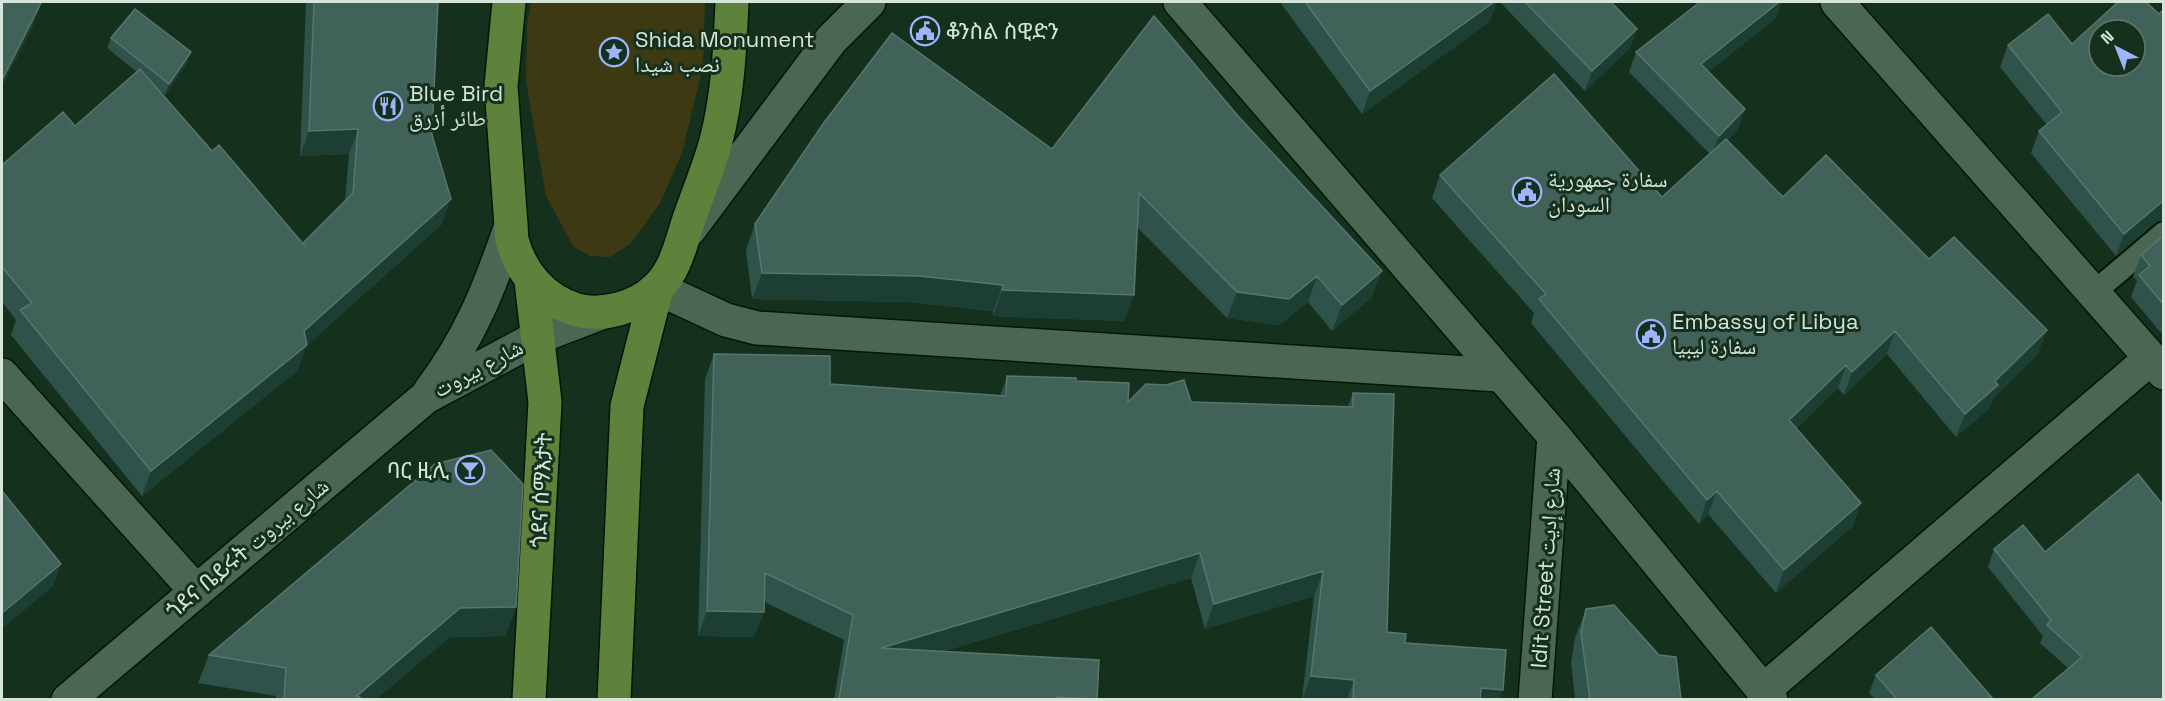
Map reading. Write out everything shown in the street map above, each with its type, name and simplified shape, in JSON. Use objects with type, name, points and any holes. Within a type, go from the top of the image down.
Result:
[{"type":"main road","name":"ጎደና ሰማእታት","points":[[509,2],[501,86],[511,225],[516,255],[531,281],[552,299],[578,310],[606,311],[634,304],[657,288],[674,266],[716,141],[730,63],[732,2]]},
{"type":"main road","name":"ጎደና ሰማእታት","points":[[529,699],[545,402],[531,281]]},
{"type":"main road","name":"ጎደና ሰማእታት","points":[[614,699],[627,406],[657,288]]},
{"type":"street","points":[[683,238],[831,40],[869,2]]},
{"type":"street","points":[[1180,2],[1499,375],[1554,436],[1767,695],[2157,366],[1837,2]]},
{"type":"street","name":"شارع بيروت","points":[[426,397],[470,332],[489,291],[511,225]]},
{"type":"street","points":[[657,288],[726,320],[757,328],[1499,375]]},
{"type":"street","name":"شارع بيروت","points":[[426,397],[538,337],[606,311]]},
{"type":"street","points":[[2,375],[196,591]]},
{"type":"street","name":"ጎደና ቤይሩት شارع بيروت","points":[[68,699],[426,397]]},
{"type":"street","name":"Idit Street شارع إديت","points":[[1535,699],[1554,436]]},
{"type":"lane","points":[[2093,293],[2163,233]]},
{"type":"shaded area","points":[[531,2],[705,2],[703,66],[682,153],[660,203],[631,243],[610,257],[590,256],[573,246],[546,196],[526,81],[527,27]]},
{"type":"building","points":[[2,2],[41,3],[2,80]]},
{"type":"building","points":[[314,2],[438,2],[432,135],[451,199],[304,331],[307,345],[151,471],[20,310],[32,303],[2,267],[2,165],[63,112],[75,126],[140,69],[212,151],[219,145],[304,245],[304,242],[353,193],[358,129],[309,131]]},
{"type":"building","points":[[1305,2],[1494,2],[1370,91]]},
{"type":"building","points":[[1525,2],[1611,2],[1637,29],[1592,71]]},
{"type":"building","points":[[1700,2],[1779,2],[1701,64],[1745,109],[1719,136],[1636,52]]},
{"type":"building","points":[[2118,2],[2146,2],[2159,14],[2163,10],[2163,201],[2124,234],[2039,131],[2062,112],[2008,45],[2048,14],[2072,44],[2087,30],[2087,78],[2147,78],[2147,18],[2100,18]]},
{"type":"building","points":[[135,9],[191,52],[169,84],[111,38]]},
{"type":"building","points":[[1154,16],[1238,116],[1382,271],[1342,305],[1317,276],[1289,299],[1237,292],[1139,193],[1134,295],[1002,290],[1003,285],[919,276],[762,273],[755,224],[823,124],[892,33],[1052,149]]},
{"type":"building","points":[[1554,74],[1662,197],[1726,139],[1783,197],[1826,155],[1929,259],[1954,237],[2047,330],[1995,381],[1998,385],[1965,414],[1895,331],[1852,372],[1846,365],[1789,420],[1861,503],[1784,570],[1717,491],[1707,500],[1539,299],[1546,294],[1440,175]]},
{"type":"building","points":[[2163,236],[2163,304],[2139,275],[2150,266],[2141,255]]},
{"type":"building","points":[[714,354],[830,356],[830,384],[1006,396],[1007,376],[1076,378],[1076,381],[1129,383],[1128,402],[1146,384],[1166,385],[1184,380],[1191,402],[1353,407],[1353,393],[1394,394],[1387,632],[1406,634],[1405,643],[1506,650],[1503,690],[1481,688],[1480,699],[1353,699],[1354,680],[1311,676],[1323,571],[1214,604],[1200,553],[881,648],[1099,660],[1097,699],[1056,697],[1057,699],[839,699],[853,615],[765,573],[764,612],[707,611]]},
{"type":"building","points":[[491,450],[523,484],[516,607],[460,608],[357,696],[362,699],[284,699],[286,668],[209,655],[435,464]]},
{"type":"building","points":[[2138,474],[2163,505],[2163,699],[2032,699],[2082,657],[2047,625],[2051,620],[1994,549],[2023,525],[2045,552]]},
{"type":"building","points":[[2,491],[61,564],[2,613]]},
{"type":"building","points":[[1614,605],[1659,655],[1676,657],[1681,699],[1590,699],[1581,633],[1586,609]]},
{"type":"building","points":[[1931,627],[1993,699],[1897,699],[1876,675]]},
{"type":"place","name":"ቆንስል ስዊድን","points":[[925,31]]},
{"type":"place","name":"Shida Monument نصب شيدا","points":[[614,52]]},
{"type":"place","name":"Blue Bird طائر أزرق","points":[[388,106]]},
{"type":"place","name":"سفارة جمهورية السودان","points":[[1527,192]]},
{"type":"place","name":"Embassy of Libya سفارة ليبيا","points":[[1651,334]]},
{"type":"place","name":"ባር ዚሊ","points":[[470,470]]}]
